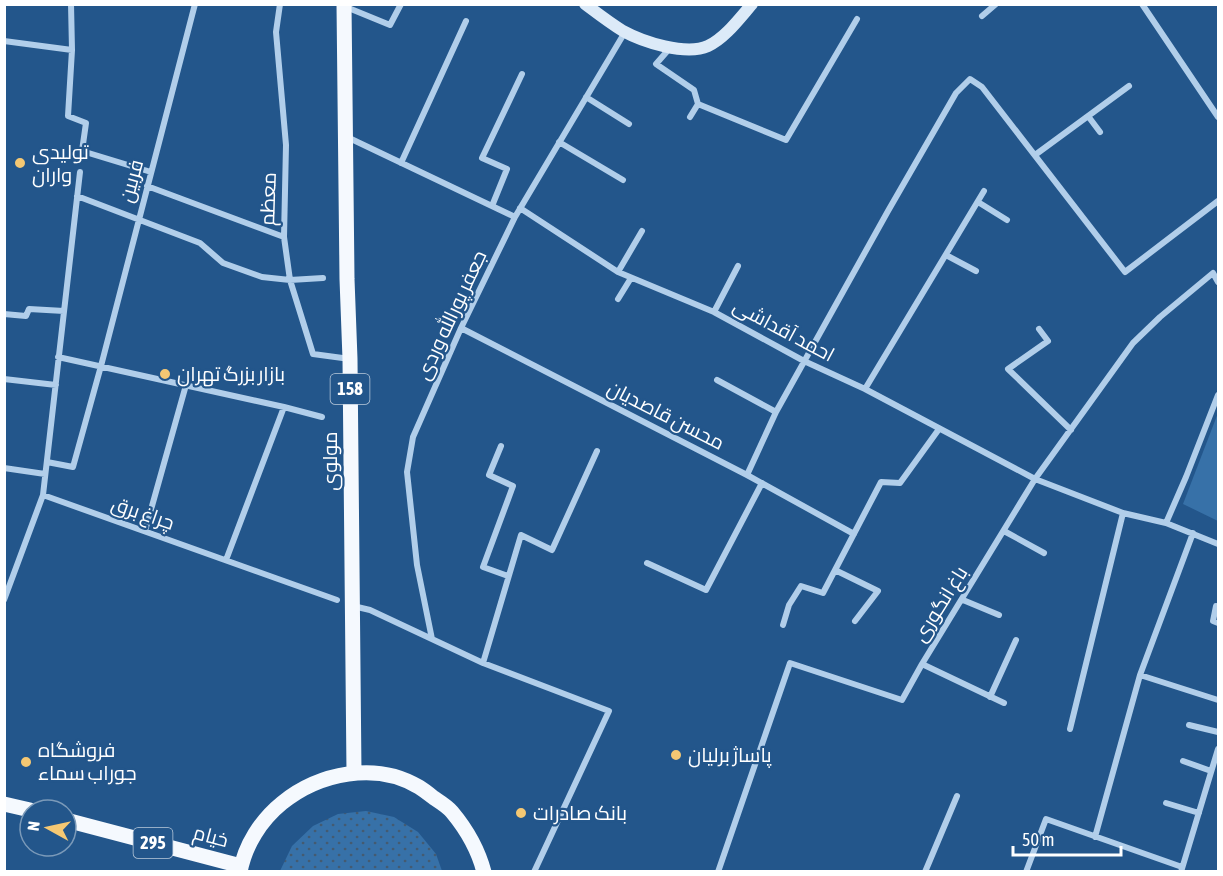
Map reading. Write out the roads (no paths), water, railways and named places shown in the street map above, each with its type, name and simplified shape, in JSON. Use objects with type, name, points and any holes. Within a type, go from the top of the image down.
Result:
[{"type":"main road","name":"مولوی","points":[[344,5],[350,359],[345,603],[354,773]]},
{"type":"main road","points":[[240,869],[252,837],[271,812],[295,792],[323,779],[354,773],[373,773],[418,786],[451,810],[474,842],[484,872]]},
{"type":"main road","name":"خیام","points":[[78,823],[240,869]]},
{"type":"street","points":[[72,4],[68,116],[86,123],[82,151],[151,171]]},
{"type":"street","name":"فربین","points":[[47,462],[73,467],[195,4]]},
{"type":"street","name":"معظم","points":[[280,4],[276,32],[286,145],[284,237],[290,280],[313,354],[350,359]]},
{"type":"street","points":[[344,5],[390,25],[401,4]]},
{"type":"street","points":[[585,4],[625,32],[652,43],[685,51],[707,46],[729,29],[752,4]]},
{"type":"street","points":[[981,16],[996,4]]},
{"type":"street","points":[[1142,4],[1218,117]]},
{"type":"street","points":[[698,104],[786,140],[856,19]]},
{"type":"street","points":[[402,163],[466,21]]},
{"type":"street","name":"جعفر پورالله وردی","points":[[432,639],[417,565],[406,472],[413,437],[461,328],[515,217],[625,32]]},
{"type":"street","points":[[4,41],[72,50]]},
{"type":"street","points":[[669,48],[656,64],[694,90],[698,104],[690,117]]},
{"type":"street","points":[[492,206],[507,169],[482,158],[522,74]]},
{"type":"street","points":[[747,475],[776,412],[883,219],[956,93],[970,79],[982,87],[1125,272],[1218,201]]},
{"type":"street","points":[[1035,155],[1129,86]]},
{"type":"street","points":[[586,97],[629,124]]},
{"type":"street","points":[[1089,116],[1101,132]]},
{"type":"street","points":[[346,136],[515,217]]},
{"type":"street","points":[[559,142],[623,180]]},
{"type":"street","points":[[4,600],[43,495],[80,172]]},
{"type":"street","points":[[147,186],[284,237]]},
{"type":"street","points":[[865,389],[984,191]]},
{"type":"street","points":[[77,196],[200,243],[223,263],[262,277],[290,280],[323,278]]},
{"type":"street","points":[[978,202],[1007,220]]},
{"type":"street","name":"احمد آقداشی","points":[[520,208],[618,272],[714,312],[804,361],[865,389],[1035,479],[1123,513],[1166,523],[1218,544]]},
{"type":"street","points":[[618,272],[642,231]]},
{"type":"street","points":[[946,255],[976,271]]},
{"type":"street","points":[[714,312],[738,266]]},
{"type":"street","name":"باغ انگوری","points":[[718,872],[790,663],[902,700],[1035,479],[1133,343],[1213,273],[1218,282]]},
{"type":"street","points":[[618,299],[631,278]]},
{"type":"street","points":[[4,314],[26,316],[29,309],[64,311]]},
{"type":"street","name":"محسن قاصدیان","points":[[461,328],[747,475],[854,534]]},
{"type":"street","points":[[1039,329],[1048,341],[1008,369],[1071,430]]},
{"type":"street","points":[[58,357],[322,417]]},
{"type":"street","points":[[4,380],[56,386]]},
{"type":"street","points":[[717,380],[776,412]]},
{"type":"street","points":[[145,531],[186,385]]},
{"type":"street","points":[[1166,523],[1218,394]]},
{"type":"street","points":[[226,560],[284,407]]},
{"type":"street","points":[[783,625],[789,605],[801,586],[823,593],[880,482],[900,483],[939,429]]},
{"type":"street","points":[[501,446],[489,475],[513,486],[483,567],[508,576]]},
{"type":"street","points":[[483,663],[521,535],[552,550],[597,451]]},
{"type":"street","points":[[4,468],[45,474]]},
{"type":"street","points":[[647,563],[706,590],[762,483]]},
{"type":"street","name":"چراغ برق","points":[[43,495],[370,610],[483,663],[609,711],[534,872]]},
{"type":"street","points":[[1070,729],[1123,513]]},
{"type":"street","points":[[1004,531],[1044,553]]},
{"type":"street","points":[[1095,837],[1140,675],[1193,533]]},
{"type":"street","points":[[835,570],[878,591],[855,621]]},
{"type":"street","points":[[963,600],[999,615]]},
{"type":"street","points":[[1216,606],[1213,621],[1218,623]]},
{"type":"street","points":[[990,697],[1017,640]]},
{"type":"street","points":[[922,664],[1004,703]]},
{"type":"street","points":[[1140,675],[1218,700]]},
{"type":"street","points":[[1189,725],[1218,732]]},
{"type":"street","points":[[1026,872],[1046,819],[1181,869],[1218,749]]},
{"type":"street","points":[[1183,761],[1212,771]]},
{"type":"street","points":[[925,872],[957,796]]},
{"type":"street","points":[[1166,803],[1198,813]]},
{"type":"place","name":"تولیدی واران","points":[[20,163]]},
{"type":"place","name":"بازار بزرگ تهران","points":[[165,374]]},
{"type":"place","name":"پاساژ برلیان","points":[[676,755]]},
{"type":"place","name":"فروشگاه جوراب سماء","points":[[26,762]]},
{"type":"place","name":"بانک صادرات","points":[[521,813]]}]
